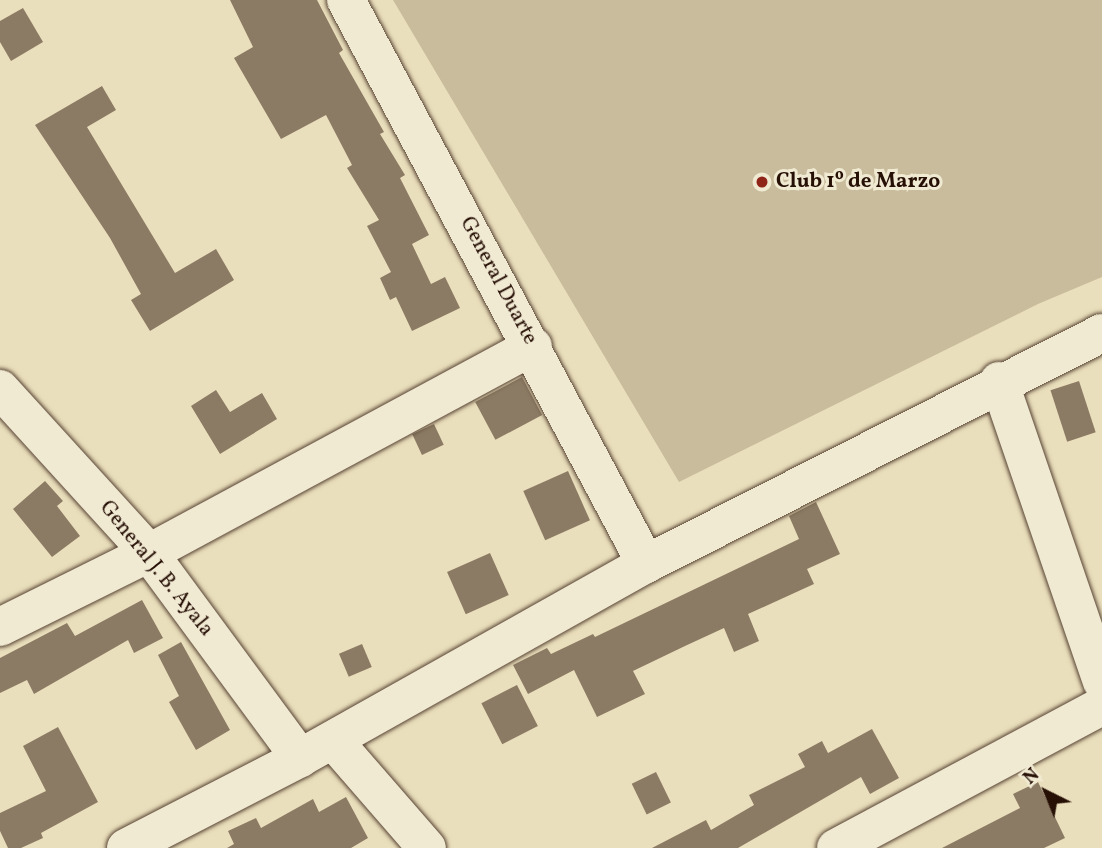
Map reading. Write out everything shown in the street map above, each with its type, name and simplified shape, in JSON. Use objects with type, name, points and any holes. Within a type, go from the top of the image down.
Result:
[{"type":"street","name":"General Duarte","points":[[346,0],[533,346],[646,564]]},
{"type":"street","points":[[126,848],[333,740],[646,564],[999,381],[1102,333]]},
{"type":"street","points":[[0,627],[149,553],[533,346]]},
{"type":"street","points":[[999,381],[1102,682]]},
{"type":"street","name":"General J. B. Ayala","points":[[0,389],[149,553],[300,758]]},
{"type":"street","points":[[836,848],[1102,706]]},
{"type":"street","points":[[333,740],[427,848]]},
{"type":"shaded area","points":[[393,0],[1102,0],[1102,277],[1038,304],[679,482]]},
{"type":"building","points":[[230,0],[317,0],[343,50],[339,53],[384,132],[380,134],[405,175],[400,178],[429,235],[412,244],[431,284],[445,277],[460,308],[412,331],[396,297],[390,300],[380,278],[391,272],[367,226],[379,220],[347,168],[352,165],[326,115],[281,139],[234,58],[253,47]]},
{"type":"building","points":[[23,8],[43,42],[11,61],[0,42],[0,21]]},
{"type":"building","points":[[102,86],[116,110],[87,127],[175,273],[216,249],[234,280],[150,331],[131,300],[141,294],[110,238],[35,125]]},
{"type":"building","points":[[522,377],[542,415],[495,440],[475,402]]},
{"type":"building","points":[[1079,381],[1096,432],[1067,442],[1050,390]]},
{"type":"building","points":[[216,390],[230,412],[262,393],[277,419],[220,454],[191,406]]},
{"type":"building","points":[[434,424],[444,445],[422,455],[412,434]]},
{"type":"building","points":[[568,471],[590,520],[545,540],[523,491]]},
{"type":"building","points":[[45,481],[63,501],[57,506],[80,536],[52,557],[13,509]]},
{"type":"building","points":[[816,502],[840,554],[807,569],[814,584],[748,614],[759,641],[734,652],[724,628],[685,646],[633,671],[645,694],[597,717],[574,670],[528,694],[513,665],[547,648],[551,654],[593,634],[595,637],[799,539],[789,516]]},
{"type":"building","points":[[490,553],[509,595],[466,614],[447,572]]},
{"type":"building","points":[[142,600],[163,638],[134,653],[128,640],[34,694],[27,680],[0,693],[0,658],[67,623],[75,636]]},
{"type":"building","points":[[181,642],[230,730],[196,750],[169,702],[179,696],[158,655]]},
{"type":"building","points":[[362,644],[372,667],[349,677],[339,654]]},
{"type":"building","points":[[517,685],[538,726],[502,744],[481,703]]},
{"type":"building","points":[[58,727],[98,802],[41,833],[43,838],[21,848],[8,848],[0,831],[0,813],[46,791],[23,746]]},
{"type":"building","points":[[872,729],[899,778],[870,794],[861,777],[738,848],[652,848],[706,820],[711,830],[754,805],[749,795],[805,767],[798,754],[822,741],[828,753]]},
{"type":"building","points":[[656,772],[671,803],[647,814],[632,784]]},
{"type":"building","points":[[1038,782],[1065,838],[1044,848],[942,848],[1020,808],[1013,794]]},
{"type":"building","points":[[346,797],[368,838],[351,848],[227,848],[234,844],[228,831],[256,818],[261,828],[313,799],[319,812]]},
{"type":"place","name":"Club 1º de Marzo","points":[[762,182]]}]
